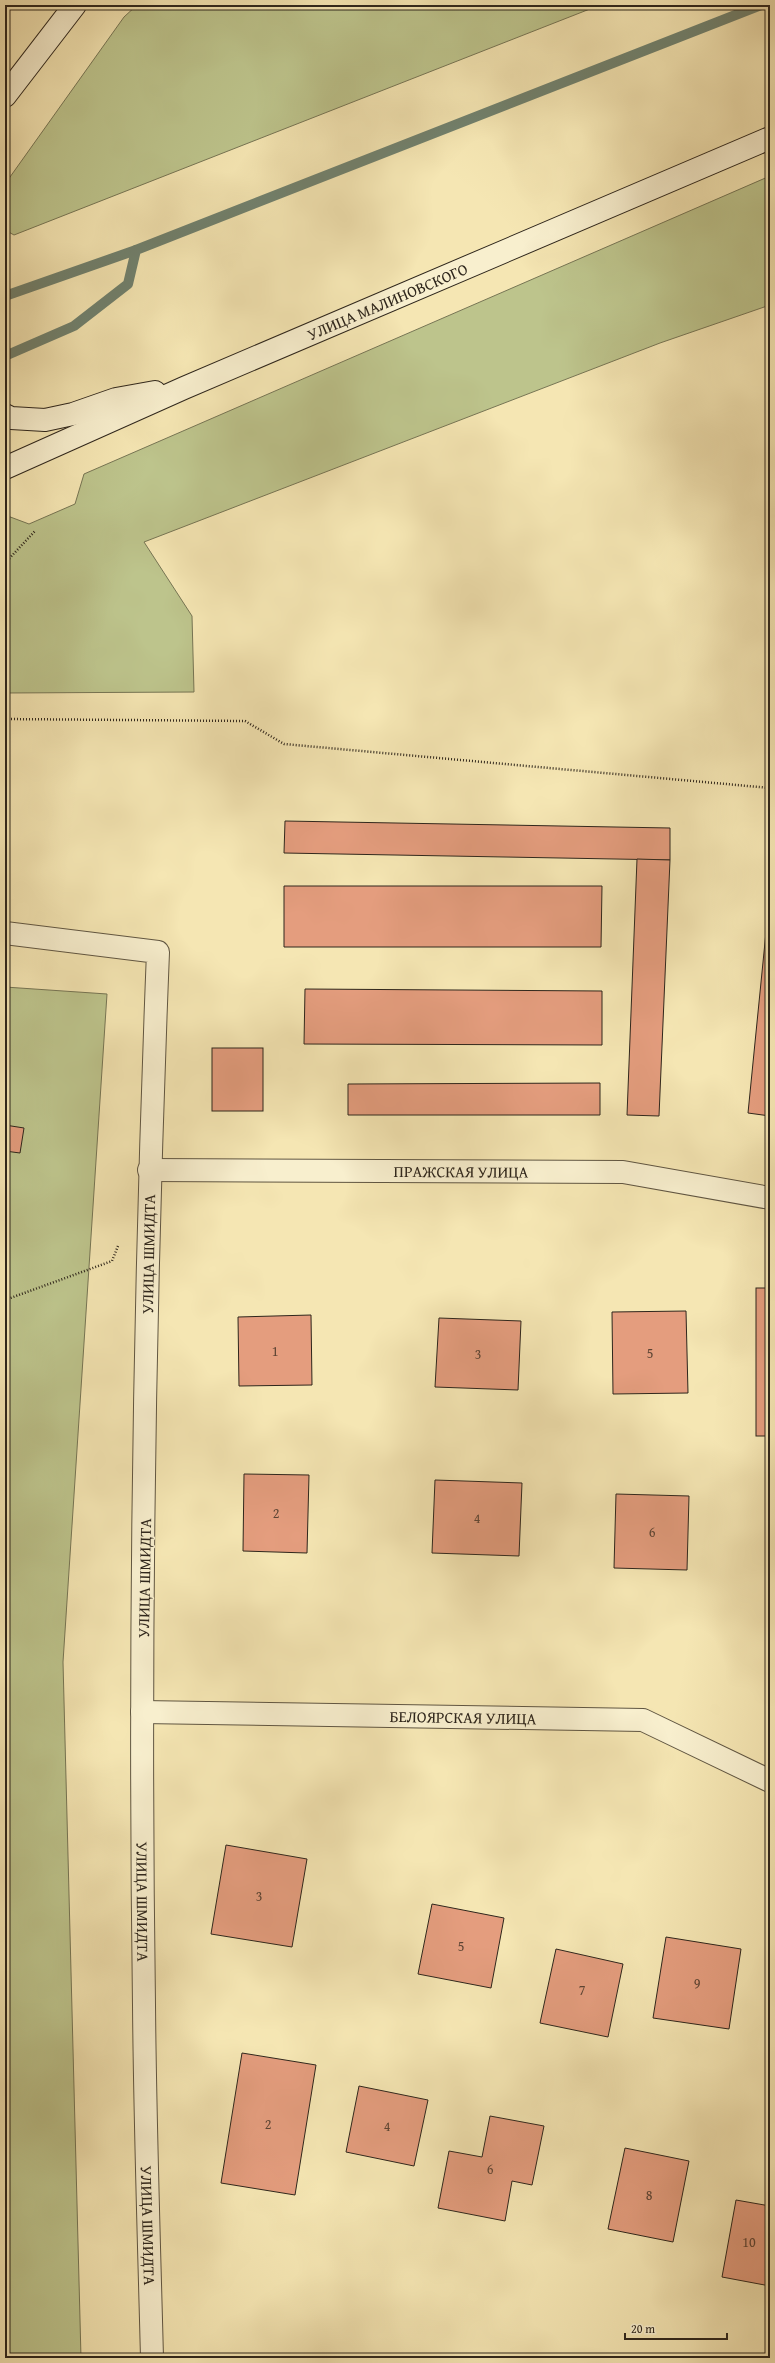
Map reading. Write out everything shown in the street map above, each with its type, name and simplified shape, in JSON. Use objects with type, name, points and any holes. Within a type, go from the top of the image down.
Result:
[{"type":"street","points":[[5,96],[75,5]]},
{"type":"street","name":"УЛИЦА МАЛИНОВСКОГО","points":[[5,468],[184,388],[770,138]]},
{"type":"street","points":[[5,415],[11,418],[45,420],[73,414],[116,399],[184,388]]},
{"type":"street","name":"УЛИЦА ШМИДТА","points":[[5,933],[158,952],[149,1170],[142,1712],[144,2014],[152,2358]]},
{"type":"street","name":"ПРАЖСКАЯ УЛИЦА","points":[[149,1170],[623,1172],[770,1198]]},
{"type":"street","name":"БЕЛОЯРСКАЯ УЛИЦА","points":[[142,1712],[643,1720],[770,1781]]},
{"type":"path","points":[[5,563],[36,531]]},
{"type":"path","points":[[5,719],[245,721],[284,744],[770,788]]},
{"type":"path","points":[[5,1300],[112,1261],[120,1240]]},
{"type":"green space","points":[[137,5],[600,5],[14,235],[5,230],[5,184],[124,17]]},
{"type":"green space","points":[[770,176],[770,305],[660,343],[144,542],[192,616],[194,692],[5,693],[5,515],[29,524],[75,504],[84,474]]},
{"type":"green space","points":[[5,987],[107,994],[63,1662],[81,2358],[5,2358]]},
{"type":"building","points":[[285,821],[670,828],[670,860],[284,853]]},
{"type":"building","points":[[637,859],[670,860],[659,1116],[627,1115]]},
{"type":"building","points":[[284,886],[602,886],[601,947],[284,947]]},
{"type":"building","points":[[767,922],[770,922],[770,1116],[748,1113]]},
{"type":"building","points":[[305,989],[602,991],[602,1045],[304,1044]]},
{"type":"building","points":[[212,1048],[263,1048],[263,1111],[212,1111]]},
{"type":"building","points":[[600,1083],[600,1115],[348,1115],[348,1084]]},
{"type":"building","points":[[5,1125],[24,1128],[20,1153],[5,1151]]},
{"type":"building","points":[[756,1288],[770,1288],[770,1436],[756,1436]]},
{"type":"building","points":[[686,1311],[688,1393],[613,1394],[612,1312]]},
{"type":"building","points":[[311,1315],[312,1385],[239,1386],[238,1317]]},
{"type":"building","points":[[439,1318],[521,1321],[518,1390],[435,1387]]},
{"type":"building","points":[[244,1474],[309,1475],[307,1553],[243,1551]]},
{"type":"building","points":[[435,1480],[522,1483],[519,1556],[432,1553]]},
{"type":"building","points":[[616,1494],[689,1496],[687,1570],[614,1568]]},
{"type":"building","points":[[226,1845],[307,1859],[292,1947],[211,1934]]},
{"type":"building","points":[[432,1904],[504,1918],[491,1988],[418,1974]]},
{"type":"building","points":[[666,1937],[741,1949],[729,2029],[653,2018]]},
{"type":"building","points":[[556,1949],[623,1964],[608,2037],[540,2023]]},
{"type":"building","points":[[242,2053],[316,2065],[295,2195],[221,2183]]},
{"type":"building","points":[[770,2063],[770,2076],[768,2076]]},
{"type":"building","points":[[359,2086],[428,2100],[414,2166],[346,2152]]},
{"type":"building","points":[[490,2116],[544,2126],[532,2185],[512,2181],[505,2221],[438,2208],[449,2151],[482,2157]]},
{"type":"building","points":[[625,2148],[689,2161],[673,2242],[608,2229]]},
{"type":"building","points":[[736,2200],[770,2206],[770,2286],[722,2277]]},
{"type":"waterway","points":[[5,356],[74,326],[128,284],[136,250],[761,5]]},
{"type":"waterway","points":[[5,296],[136,250]]}]
